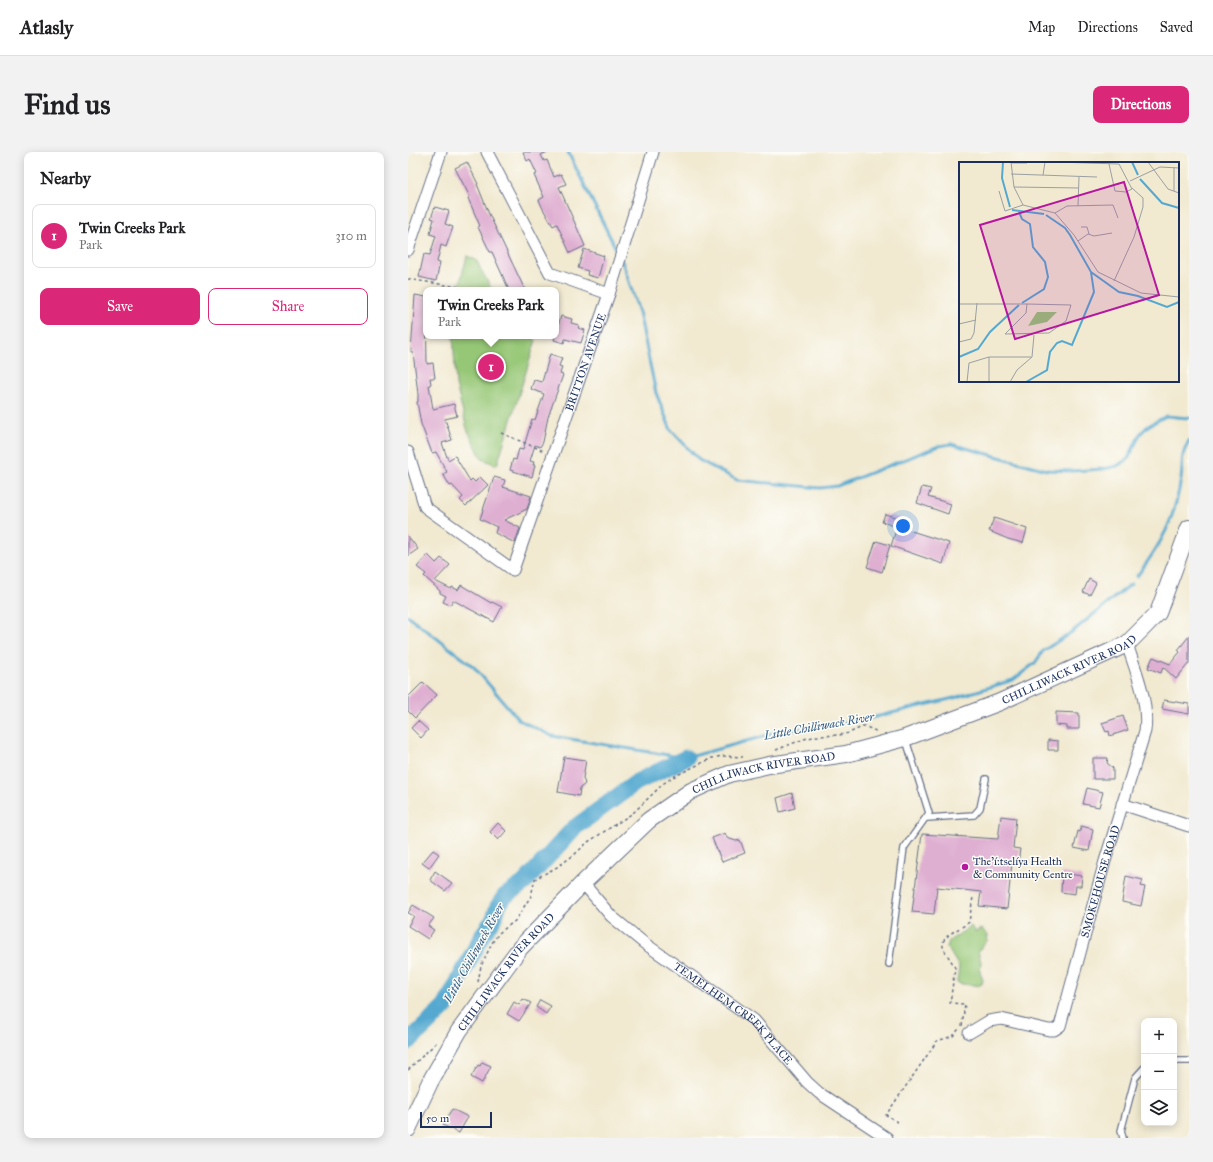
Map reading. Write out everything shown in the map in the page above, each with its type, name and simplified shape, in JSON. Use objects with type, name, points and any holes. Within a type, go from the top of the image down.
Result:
[{"type":"main road","name":"CHILLIWACK RIVER ROAD","points":[[408,1129],[444,1057],[479,1003],[520,948],[583,883],[649,820],[672,802],[707,783],[749,769],[846,754],[906,738],[1000,702],[1127,644],[1158,613],[1189,528]]},
{"type":"street","points":[[408,250],[441,152]]},
{"type":"street","points":[[487,152],[550,273],[609,294]]},
{"type":"street","name":"BRITTON AVENUE","points":[[408,452],[426,507],[513,570],[609,294],[653,152]]},
{"type":"street","name":"SMOKEHOUSE ROAD","points":[[969,1033],[989,1021],[1001,1019],[1049,1030],[1058,1029],[1062,1021],[1105,861],[1145,731],[1147,718],[1145,701],[1127,644]]},
{"type":"street","points":[[1122,804],[1189,826]]},
{"type":"street","name":"TEMELHEM CREEK PLACE","points":[[583,883],[611,916],[638,938],[754,1020],[807,1082],[819,1093],[887,1138]]},
{"type":"lane","points":[[889,964],[904,848],[927,818],[928,808],[906,738]]},
{"type":"lane","points":[[927,818],[974,815],[980,808],[986,779]]},
{"type":"lane","points":[[1177,1061],[1189,1061]]},
{"type":"lane","points":[[1123,1138],[1122,1131],[1134,1078],[1141,1071]]},
{"type":"path","points":[[408,279],[458,287]]},
{"type":"path","points":[[500,433],[553,455]]},
{"type":"path","points":[[898,1122],[886,1115],[936,1041],[953,1036],[961,1027],[965,1004],[950,1003],[955,968],[944,950],[943,944],[946,937],[967,924],[973,897]]},
{"type":"green space","points":[[467,256],[476,260],[490,287],[459,287]]},
{"type":"green space","points":[[453,339],[536,340],[497,465],[482,459],[467,429],[456,385]]},
{"type":"green space","points":[[971,926],[975,932],[981,929],[988,935],[987,941],[978,951],[981,962],[980,971],[983,980],[982,984],[977,986],[957,982],[959,967],[947,947],[949,941]]},
{"type":"building","points":[[523,152],[547,152],[541,155],[544,161],[547,160],[554,177],[561,174],[566,184],[559,187],[585,246],[570,253],[557,224],[553,226],[543,209],[539,200],[544,197],[534,175],[537,174],[530,159],[527,161]]},
{"type":"building","points":[[467,162],[478,184],[489,214],[524,287],[508,287],[492,252],[490,252],[478,227],[480,226],[468,198],[470,197],[455,168]]},
{"type":"building","points":[[435,207],[449,211],[445,224],[453,227],[446,247],[441,245],[437,262],[440,263],[436,281],[419,277],[424,254],[430,255],[436,236],[430,234],[434,219],[431,218]]},
{"type":"building","points":[[584,249],[604,256],[598,278],[587,275],[588,271],[578,268]]},
{"type":"building","points":[[415,295],[423,296],[423,339],[427,339],[427,364],[433,363],[435,378],[430,378],[431,384],[429,385],[433,409],[454,404],[457,416],[445,419],[452,440],[442,443],[448,460],[455,456],[470,481],[472,479],[475,482],[480,477],[488,485],[466,506],[460,500],[463,497],[452,485],[450,486],[443,474],[447,472],[436,452],[432,453],[421,424],[417,402],[418,394],[413,352],[411,352]]},
{"type":"building","points":[[561,316],[572,319],[571,323],[579,325],[578,328],[585,330],[581,343],[565,339],[564,343],[554,340],[559,339],[559,323]]},
{"type":"building","points":[[550,354],[562,358],[559,366],[562,367],[560,374],[563,375],[548,417],[543,442],[540,447],[535,445],[530,461],[534,462],[533,465],[535,465],[532,477],[510,470],[513,459],[516,460],[519,449],[523,450],[532,419],[535,420],[544,394],[531,389],[534,380],[542,382]]},
{"type":"building","points":[[494,477],[505,480],[503,487],[531,496],[527,509],[504,520],[520,528],[515,543],[495,533],[497,527],[480,519]]},
{"type":"building","points":[[922,487],[931,489],[928,497],[951,504],[948,514],[917,503]]},
{"type":"building","points":[[885,514],[901,519],[899,527],[949,543],[943,564],[891,546],[897,527],[882,522]]},
{"type":"building","points":[[994,518],[1027,529],[1023,543],[1008,539],[989,531]]},
{"type":"building","points":[[408,536],[418,549],[408,556]]},
{"type":"building","points":[[876,541],[890,545],[882,572],[867,567]]},
{"type":"building","points":[[428,555],[436,563],[441,558],[450,565],[435,581],[451,589],[452,587],[458,590],[461,585],[491,603],[492,602],[502,607],[494,622],[453,600],[450,605],[443,602],[446,596],[440,593],[440,591],[424,576],[426,574],[417,567]]},
{"type":"building","points":[[1089,579],[1096,583],[1090,595],[1083,592]]},
{"type":"building","points":[[1189,636],[1189,663],[1176,679],[1163,667],[1161,673],[1148,668],[1153,657],[1170,664],[1180,652],[1178,650]]},
{"type":"building","points":[[423,682],[437,695],[415,718],[408,711],[408,697]]},
{"type":"building","points":[[1164,700],[1189,704],[1189,714],[1162,709]]},
{"type":"building","points":[[1056,712],[1079,713],[1079,729],[1067,729],[1067,726],[1056,725]]},
{"type":"building","points":[[1123,716],[1128,730],[1110,736],[1109,731],[1106,732],[1102,723]]},
{"type":"building","points":[[418,721],[428,730],[421,738],[411,728]]},
{"type":"building","points":[[1048,740],[1058,741],[1058,750],[1048,750]]},
{"type":"building","points":[[564,757],[586,760],[583,778],[585,784],[580,788],[579,796],[558,792]]},
{"type":"building","points":[[1093,758],[1108,758],[1107,763],[1113,768],[1113,779],[1093,779]]},
{"type":"building","points":[[1087,788],[1103,792],[1099,807],[1083,804]]},
{"type":"building","points":[[792,793],[795,808],[780,812],[777,798]]},
{"type":"building","name":"The'í:tselíya Health & Community Centre","points":[[1001,816],[1016,818],[1013,848],[1020,849],[1018,864],[1012,863],[1007,909],[979,906],[981,892],[937,887],[934,914],[912,912],[922,834],[998,839]]},
{"type":"building","points":[[498,823],[506,831],[498,840],[490,832]]},
{"type":"building","points":[[1081,826],[1093,829],[1089,851],[1074,848],[1078,831],[1080,832]]},
{"type":"building","points":[[725,833],[727,838],[736,841],[740,840],[745,853],[722,862],[712,838]]},
{"type":"building","points":[[433,850],[439,854],[429,868],[422,863]]},
{"type":"building","points":[[435,871],[452,883],[445,891],[430,880]]},
{"type":"building","points":[[1062,873],[1082,876],[1081,886],[1076,886],[1075,894],[1061,892]]},
{"type":"building","points":[[1126,876],[1143,880],[1141,886],[1145,887],[1141,906],[1122,902]]},
{"type":"building","points":[[413,905],[434,918],[428,926],[434,930],[428,939],[408,926],[414,916],[408,913]]},
{"type":"building","points":[[523,999],[531,1003],[519,1021],[507,1014],[514,1002],[519,1005]]},
{"type":"building","points":[[540,1000],[551,1006],[546,1014],[536,1007]]},
{"type":"building","points":[[482,1062],[491,1066],[482,1083],[471,1077],[478,1065],[480,1066]]},
{"type":"building","points":[[452,1109],[468,1117],[459,1133],[443,1125]]},
{"type":"waterway","points":[[568,152],[618,253]]},
{"type":"waterway","points":[[622,261],[639,312],[656,393],[671,430],[699,460],[737,480],[820,488],[837,486],[939,446],[951,444],[1047,470],[1072,471],[1103,469],[1117,466],[1128,459],[1140,434],[1148,426],[1166,416],[1189,418]]},
{"type":"waterway","name":"Little Chilliwack River","points":[[1137,576],[1160,542],[1171,519],[1178,494],[1182,473],[1183,456],[1189,441]]},
{"type":"waterway","name":"Little Chilliwack River","points":[[408,616],[474,667],[519,720],[552,736],[686,758],[779,732],[867,719],[954,698],[1013,680],[1035,663],[1043,651],[1072,632],[1131,584]]},
{"type":"waterway","name":"Little Chilliwack River","points":[[408,1042],[445,1007],[483,934],[494,919],[498,906],[505,896],[524,883],[574,828],[637,782],[686,758]]},
{"type":"place","name":"Twin Creeks Park","points":[[491,367]]},
{"type":"place","name":"The'í:tselíya Health & Community Centre","points":[[965,867]]}]
